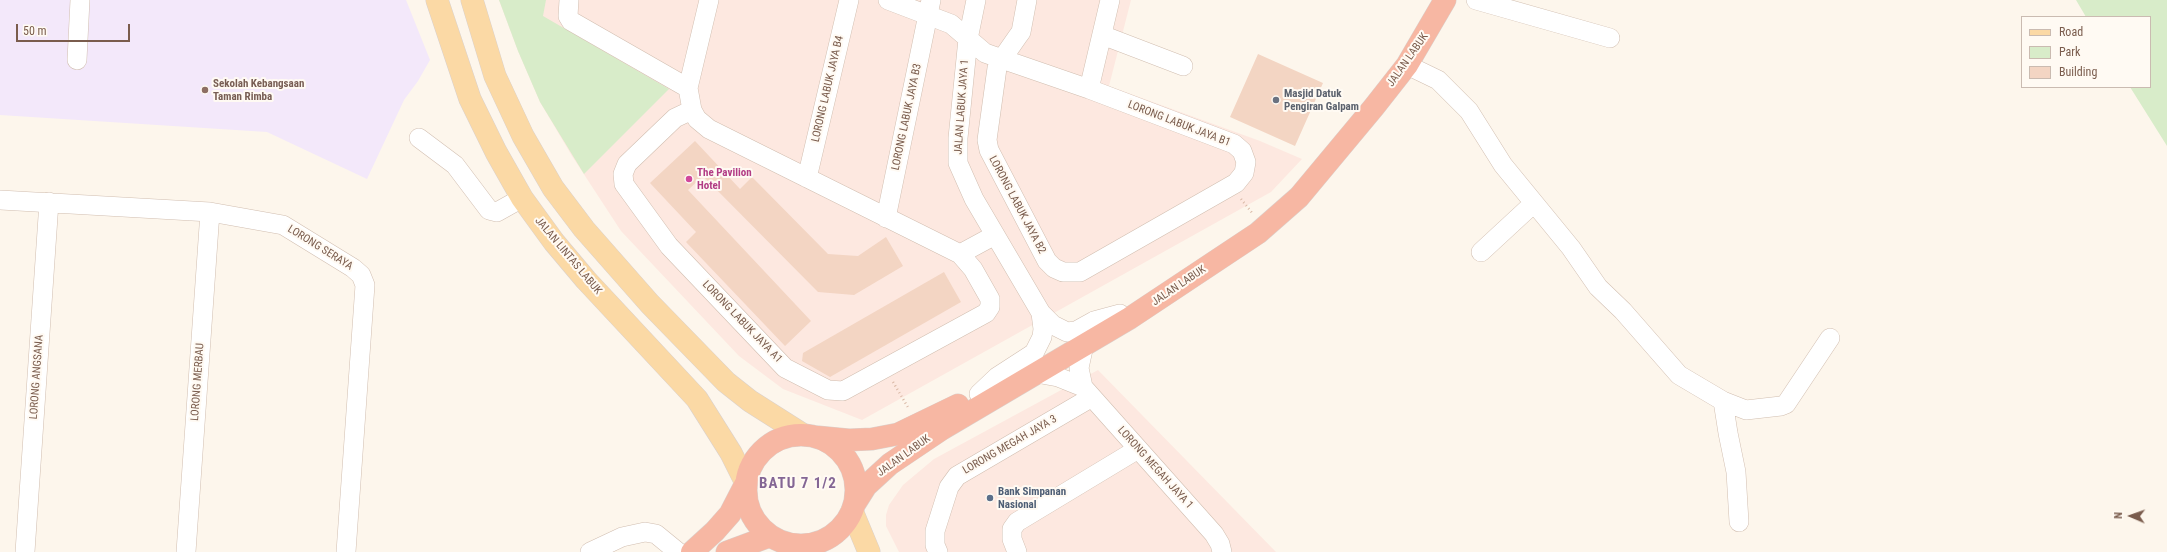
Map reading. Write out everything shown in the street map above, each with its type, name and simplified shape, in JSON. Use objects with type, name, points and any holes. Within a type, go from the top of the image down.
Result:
[{"type":"highway","name":"JALAN LABUK","points":[[810,436],[849,440],[872,439],[898,434],[979,394],[1120,314],[1232,240],[1276,203],[1328,152],[1386,79],[1405,52],[1434,0]]},
{"type":"highway","name":"JALAN LABUK","points":[[853,508],[866,486],[890,464],[942,429],[1130,318],[1258,233],[1299,197],[1329,163],[1407,65],[1445,0]]},
{"type":"highway","points":[[786,436],[810,436],[833,445],[845,457],[853,472],[856,488],[853,508],[838,530],[810,549],[781,542],[770,536],[755,522],[750,513],[745,493],[746,483],[750,467],[759,454],[771,443],[786,436]]},
{"type":"highway","points":[[692,552],[715,531],[730,514],[746,483]]},
{"type":"highway","points":[[727,552],[770,536]]},
{"type":"main road","name":"JALAN LINTAS LABUK","points":[[437,0],[470,99],[496,152],[522,198],[554,242],[586,280],[697,398],[728,448],[746,483]]},
{"type":"main road","points":[[472,0],[494,76],[523,136],[553,188],[584,229],[650,304],[726,382],[750,401],[810,436]]},
{"type":"main road","points":[[853,508],[869,552]]},
{"type":"street","points":[[77,60],[80,0]]},
{"type":"street","points":[[709,0],[688,88],[692,110],[697,119],[709,129],[960,254],[995,235]]},
{"type":"street","name":"LORONG LABUK JAYA B4","points":[[807,178],[849,0]]},
{"type":"street","name":"LORONG LABUK JAYA B1","points":[[888,0],[930,8],[985,53],[1089,89],[1234,144],[1242,151],[1246,162],[1244,173],[1236,183],[1080,272],[1063,272]]},
{"type":"street","name":"JALAN LABUK JAYA 1","points":[[976,0],[968,39],[958,138],[958,163],[974,199],[1041,313]]},
{"type":"street","name":"LORONG LABUK JAYA B2","points":[[1028,0],[1021,32],[1002,58],[997,68],[987,140],[989,150],[1047,260],[1054,268],[1063,272]]},
{"type":"street","points":[[1089,89],[1110,0]]},
{"type":"street","points":[[1476,0],[1610,38]]},
{"type":"street","points":[[569,8],[571,21],[688,88]]},
{"type":"street","name":"LORONG LABUK JAYA B3","points":[[886,218],[930,8]]},
{"type":"street","points":[[1102,35],[1183,66]]},
{"type":"street","points":[[1407,65],[1438,80],[1469,111],[1503,165],[1571,248],[1598,287],[1622,311],[1679,375],[1723,402],[1746,410],[1786,404],[1830,338]]},
{"type":"street","name":"LORONG LABUK JAYA A1","points":[[692,110],[675,118],[627,164],[623,174],[624,184],[669,246],[785,368],[828,390],[835,392],[842,391],[989,310],[990,299],[973,269],[960,254]]},
{"type":"street","points":[[419,138],[455,165],[489,210],[497,212],[522,198]]},
{"type":"street","name":"LORONG SERAYA","points":[[0,200],[210,212],[282,225],[353,268],[361,275],[365,285],[346,552]]},
{"type":"street","name":"LORONG ANGSANA","points":[[25,552],[49,202]]},
{"type":"street","points":[[1481,252],[1534,203]]},
{"type":"street","name":"LORONG MERBAU","points":[[186,552],[210,212]]},
{"type":"street","points":[[1041,313],[1053,325],[1067,332],[1076,331],[1094,321],[1120,314]]},
{"type":"street","points":[[979,394],[997,377],[1034,353],[1042,336],[1043,329],[1041,313]]},
{"type":"street","points":[[1084,345],[1079,368],[1088,392]]},
{"type":"street","name":"LORONG MEGAH JAYA 1","points":[[1036,373],[1063,379],[1088,392],[1214,534],[1220,544],[1222,552]]},
{"type":"street","name":"LORONG MEGAH JAYA 3","points":[[938,552],[935,545],[935,532],[949,487],[957,476],[1088,392]]},
{"type":"street","points":[[1723,402],[1736,472],[1739,522]]},
{"type":"street","points":[[1017,552],[1012,539],[1012,529],[1016,522],[1138,449]]},
{"type":"street","points":[[590,552],[622,537],[645,532],[656,534],[678,552]]},
{"type":"path","points":[[885,368],[917,424]]},
{"type":"shaded area","name":"Sekolah Kebangsaan Taman Rimba","points":[[0,0],[406,0],[430,60],[418,81],[404,100],[367,179],[267,132],[0,115]]},
{"type":"shaded area","points":[[499,0],[1131,0],[1109,86],[1260,141],[1302,159],[1271,192],[862,420],[783,389],[739,356],[621,231],[572,156],[540,102],[518,51]]},
{"type":"shaded area","points":[[1098,370],[1276,552],[899,552],[886,526],[886,515],[889,505],[903,485],[934,459]]},
{"type":"green space","points":[[499,0],[546,0],[543,16],[669,89],[584,174],[540,102],[518,51]]},
{"type":"green space","points":[[2076,0],[2167,0],[2167,146],[2131,88],[2151,88],[2151,16],[2085,16]]},
{"type":"building","name":"Masjid Datuk Pengiran Galpam","points":[[1258,54],[1323,83],[1295,146],[1230,117]]},
{"type":"building","points":[[695,141],[740,189],[752,177],[828,254],[858,256],[886,237],[903,266],[854,295],[818,292],[703,176],[688,190],[811,321],[785,346],[686,242],[696,232],[650,183]]},
{"type":"building","points":[[944,272],[961,302],[830,377],[802,361],[803,353]]},
{"type":"place","name":"Sekolah Kebangsaan Taman Rimba","points":[[205,90]]},
{"type":"place","name":"Masjid Datuk Pengiran Galpam","points":[[1276,100]]},
{"type":"place","name":"The Pavilion Hotel","points":[[689,179]]},
{"type":"place","name":"Bank Simpanan Nasional","points":[[990,498]]},
{"type":"district","name":"BATU 7 1/2","points":[[798,484]]}]
